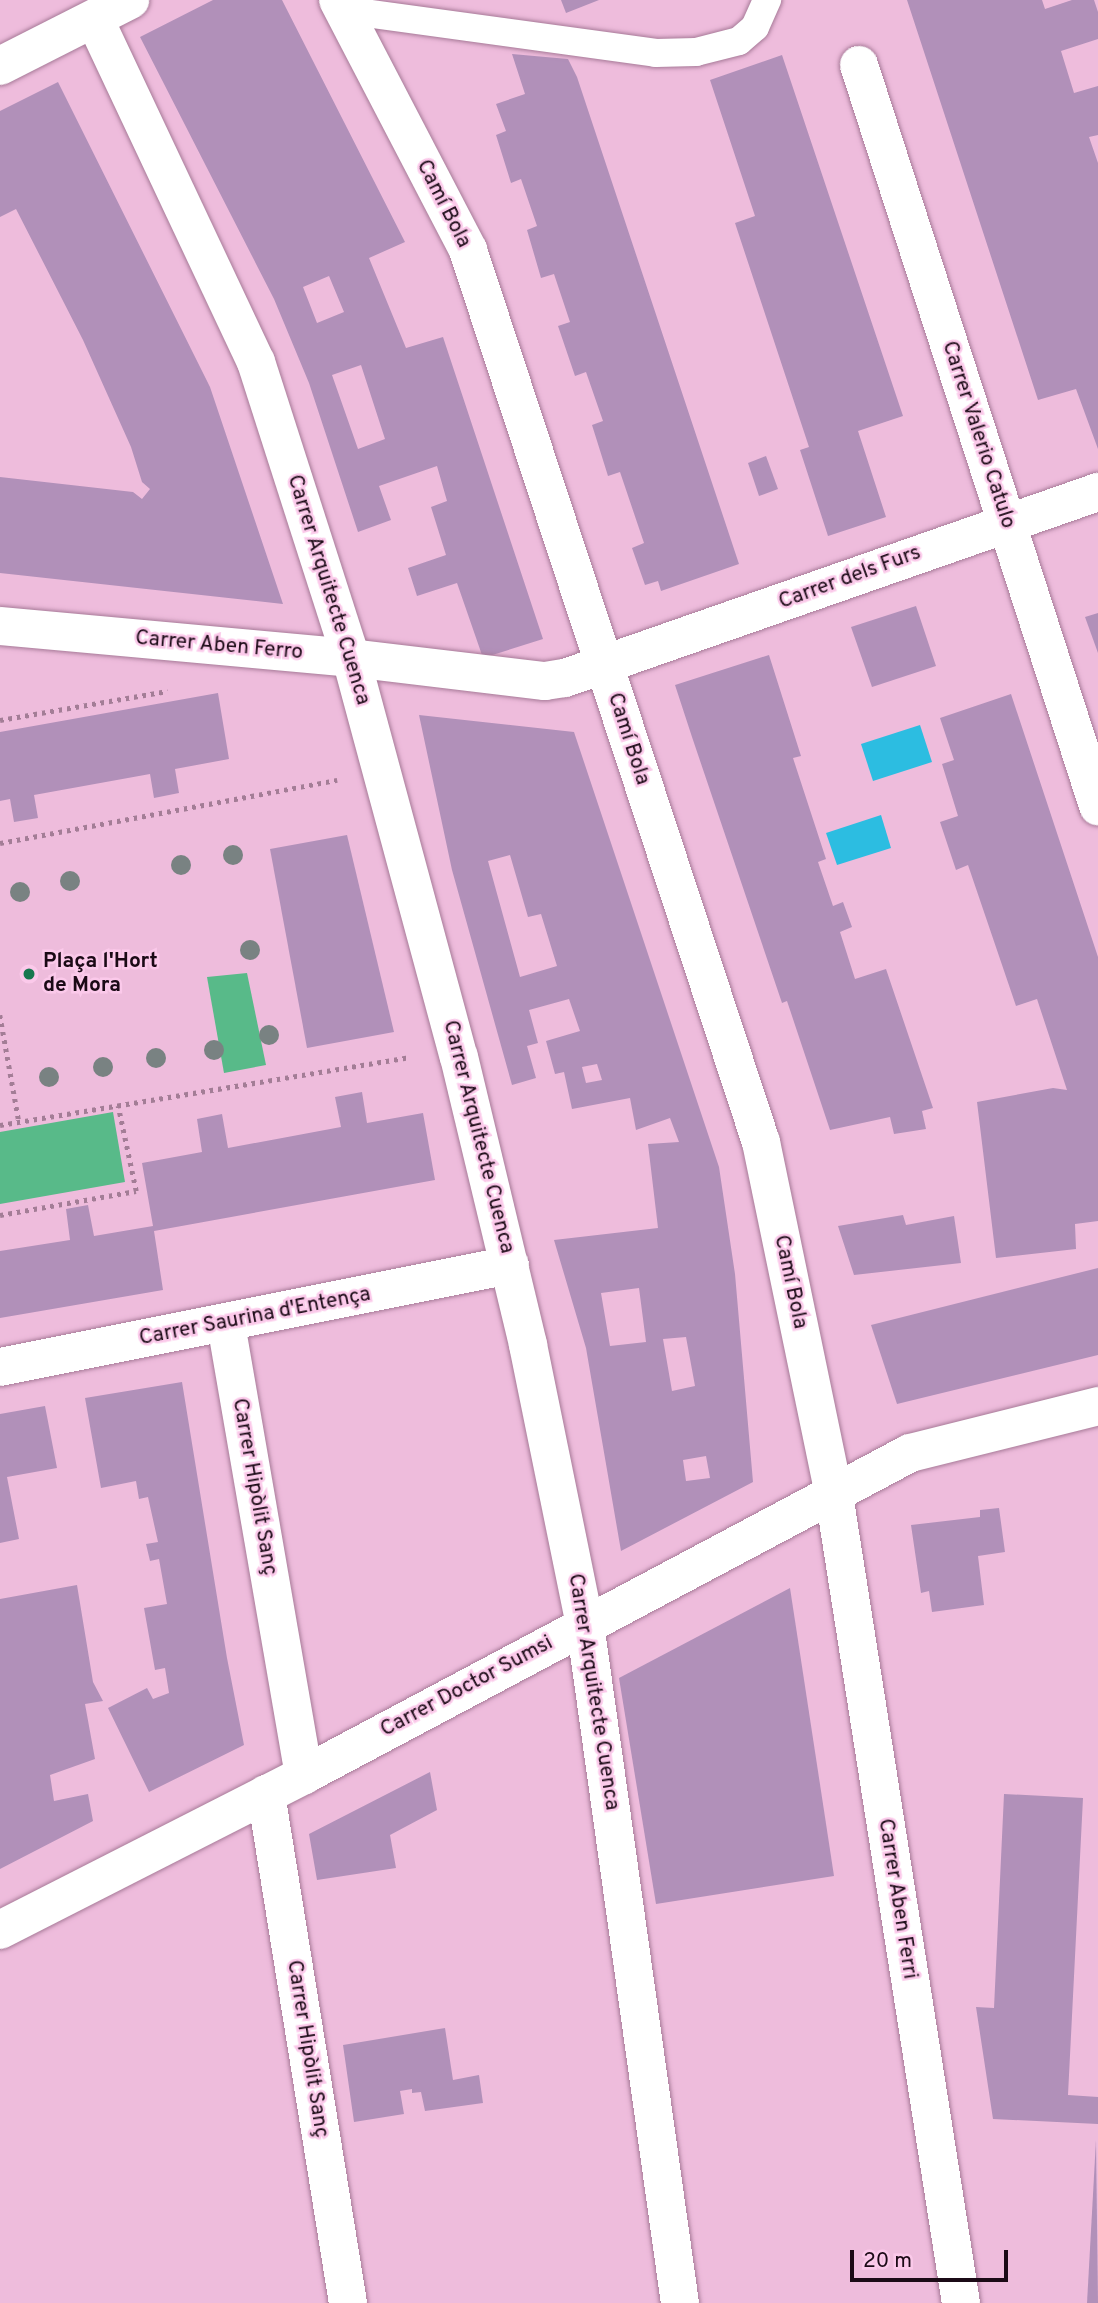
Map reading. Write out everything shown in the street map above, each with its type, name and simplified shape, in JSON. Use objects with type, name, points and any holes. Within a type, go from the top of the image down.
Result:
[{"type":"street","points":[[0,66],[130,0]]},
{"type":"street","name":"Camí Bola","points":[[340,5],[468,250],[761,1142],[834,1495]]},
{"type":"street","name":"Carrer Arquitecte Cuenca","points":[[95,20],[256,362],[351,658],[459,1057],[510,1265],[565,1514],[584,1624],[680,2303]]},
{"type":"street","name":"Carrer Valerio Catulo","points":[[859,65],[1098,806]]},
{"type":"street","name":"Carrer dels Furs","points":[[603,665],[1098,492]]},
{"type":"street","name":"Carrer Aben Ferro","points":[[0,626],[351,658],[545,681],[565,678],[603,665]]},
{"type":"street","name":"Carrer Saurina d'Entença","points":[[0,1367],[226,1324],[510,1265]]},
{"type":"street","name":"Carrer Hipòlit Sanç","points":[[226,1324],[304,1774]]},
{"type":"street","name":"Carrer Doctor Sumsi","points":[[0,1930],[266,1794],[910,1453],[1098,1406]]},
{"type":"street","name":"Carrer Aben Ferri","points":[[834,1495],[961,2303]]},
{"type":"street","name":"Carrer Hipòlit Sanç","points":[[266,1794],[348,2303]]},
{"type":"lane","name":"Camí Bola","points":[[340,5],[656,53],[696,52],[739,41],[755,27],[767,0]]},
{"type":"path","points":[[0,720],[175,690]]},
{"type":"path","points":[[0,843],[341,780]]},
{"type":"path","points":[[0,1015],[19,1122]]},
{"type":"path","points":[[0,1125],[411,1057]]},
{"type":"path","points":[[0,1215],[136,1191],[118,1106]]},
{"type":"green space","points":[[247,973],[266,1065],[224,1073],[207,977]]},
{"type":"green space","points":[[113,1112],[125,1182],[0,1204],[0,1132]]},
{"type":"water","points":[[920,725],[932,762],[873,781],[861,744]]},
{"type":"water","points":[[881,815],[891,848],[837,865],[826,833]]},
{"type":"building","points":[[213,0],[282,0],[405,242],[369,258],[406,348],[443,337],[543,639],[483,658],[457,583],[417,596],[408,568],[446,555],[431,507],[447,501],[437,466],[379,486],[391,520],[358,532],[309,383],[274,299],[140,37]],"holes":[[[329,276],[344,312],[317,323],[303,287]],[[361,365],[385,439],[358,449],[332,375]]]},
{"type":"building","points":[[561,0],[599,0],[566,13]]},
{"type":"building","points":[[907,0],[1042,0],[1045,9],[1072,0],[1094,0],[1098,12],[1098,39],[1061,51],[1074,93],[1098,86],[1098,135],[1089,137],[1098,163],[1098,449],[1076,389],[1038,400]]},
{"type":"building","points":[[512,54],[568,59],[577,77],[739,564],[661,591],[658,581],[645,585],[632,548],[644,543],[620,472],[608,476],[592,425],[603,421],[586,372],[575,376],[558,326],[570,322],[554,274],[541,278],[527,230],[537,226],[521,179],[511,183],[496,135],[506,131],[496,104],[525,94]]},
{"type":"building","points":[[782,55],[903,416],[858,431],[886,517],[828,536],[800,450],[809,447],[735,223],[755,216],[710,80]]},
{"type":"building","points":[[58,82],[210,387],[283,604],[0,573],[0,477],[133,492],[142,499],[150,489],[142,482],[131,447],[83,340],[16,209],[0,217],[0,111]]},
{"type":"building","points":[[766,456],[778,489],[759,496],[748,463]]},
{"type":"building","points":[[916,606],[936,666],[872,687],[851,627]]},
{"type":"building","points":[[1098,613],[1098,653],[1085,617]]},
{"type":"building","points":[[769,655],[801,756],[793,758],[826,859],[818,862],[833,906],[843,902],[852,927],[840,932],[855,979],[886,969],[933,1108],[922,1111],[926,1129],[894,1134],[890,1117],[830,1130],[787,1001],[782,1003],[692,737],[675,685]]},
{"type":"building","points":[[218,693],[229,759],[175,769],[179,793],[154,798],[150,774],[34,795],[38,818],[14,822],[10,799],[0,801],[0,732]]},
{"type":"building","points":[[1011,694],[1098,957],[1098,1221],[1075,1224],[1076,1249],[996,1258],[977,1102],[1053,1088],[1067,1090],[1037,999],[1016,1006],[968,865],[956,870],[940,822],[958,816],[942,764],[954,760],[940,718]]},
{"type":"building","points":[[419,715],[574,732],[719,1167],[735,1274],[753,1482],[621,1551],[586,1348],[554,1240],[658,1228],[648,1144],[679,1142],[670,1118],[636,1130],[630,1098],[572,1109],[564,1072],[555,1074],[546,1041],[580,1031],[569,999],[529,1010],[538,1043],[527,1046],[536,1078],[512,1085],[452,870]],"holes":[[[510,855],[528,917],[541,914],[557,966],[520,977],[488,861]],[[597,1064],[602,1080],[586,1083],[582,1067]],[[639,1288],[646,1342],[610,1346],[601,1293]],[[686,1337],[695,1386],[672,1391],[663,1339]],[[706,1456],[710,1478],[686,1481],[683,1460]]]},
{"type":"building","points":[[347,835],[394,1032],[307,1048],[270,849]]},
{"type":"building","points":[[362,1092],[367,1123],[423,1113],[435,1180],[154,1231],[163,1290],[0,1318],[0,1251],[70,1240],[66,1209],[88,1205],[94,1236],[153,1226],[142,1163],[202,1152],[197,1119],[222,1114],[228,1148],[341,1127],[335,1097]]},
{"type":"building","points":[[903,1215],[906,1225],[954,1216],[961,1263],[854,1275],[838,1226]]},
{"type":"building","points":[[1098,1268],[1098,1355],[897,1404],[871,1325]]},
{"type":"building","points":[[182,1382],[227,1658],[244,1745],[149,1792],[108,1708],[147,1688],[153,1699],[169,1693],[165,1668],[155,1670],[144,1608],[167,1604],[159,1559],[150,1561],[146,1544],[158,1542],[148,1497],[139,1499],[136,1481],[101,1488],[85,1398]]},
{"type":"building","points":[[45,1406],[57,1468],[7,1477],[19,1539],[0,1543],[0,1414]]},
{"type":"building","points":[[999,1508],[1005,1552],[978,1556],[984,1605],[932,1612],[929,1591],[921,1593],[911,1525],[980,1517],[980,1510]]},
{"type":"building","points":[[77,1585],[93,1682],[103,1701],[85,1704],[95,1759],[50,1775],[54,1801],[88,1794],[93,1821],[0,1869],[0,1599]]},
{"type":"building","points":[[790,1588],[834,1876],[656,1904],[619,1678]]},
{"type":"building","points":[[430,1772],[437,1810],[390,1835],[396,1868],[317,1880],[309,1834]]},
{"type":"building","points":[[1004,1794],[1083,1798],[1068,2095],[1098,2097],[1098,2124],[993,2119],[976,2007],[994,2008]]},
{"type":"building","points":[[445,2028],[453,2080],[479,2075],[483,2103],[425,2111],[421,2092],[412,2093],[412,2089],[400,2091],[404,2114],[354,2122],[343,2045]]},
{"type":"building","points":[[1096,2140],[1098,2303],[1087,2303]]},
{"type":"place","name":"Plaça l'Hort de Mora","points":[[29,974]]}]
